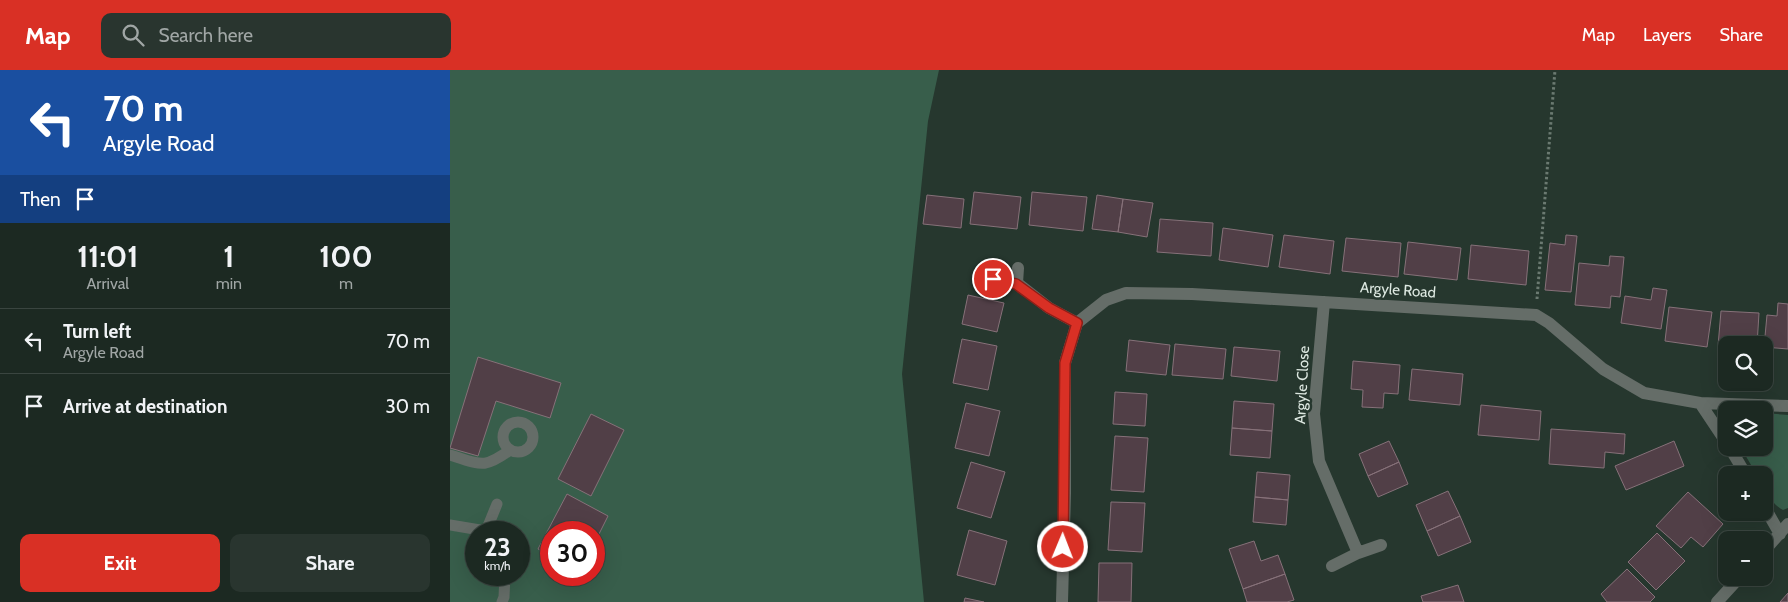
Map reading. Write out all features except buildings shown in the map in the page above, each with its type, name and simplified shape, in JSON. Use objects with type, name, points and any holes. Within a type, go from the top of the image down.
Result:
[{"type":"street","points":[[1016,284],[1018,268]]},
{"type":"street","points":[[993,279],[1016,284],[1049,308],[1077,323],[1065,363],[1065,492],[1062,602]]},
{"type":"street","name":"Argyle Road","points":[[1077,323],[1106,300],[1126,292],[1192,294],[1536,315]]},
{"type":"street","name":"Argyle Close","points":[[1324,302],[1314,414],[1319,461],[1358,553]]},
{"type":"street","points":[[1536,315],[1550,323],[1603,369],[1644,393],[1700,403],[1788,406]]},
{"type":"street","points":[[1700,403],[1718,430]]},
{"type":"street","points":[[1773,516],[1784,529],[1773,541]]},
{"type":"street","points":[[1332,566],[1380,545]]},
{"type":"street","points":[[1717,602],[1732,586]]},
{"type":"lane","points":[[450,456],[483,465],[510,450]]},
{"type":"lane","points":[[490,521],[497,504]]},
{"type":"lane","points":[[450,525],[465,528]]},
{"type":"lane","points":[[502,602],[504,586]]},
{"type":"path","points":[[1536,315],[1555,70]]},
{"type":"green space","points":[[450,70],[939,70],[928,121],[902,374],[924,602],[450,602]]},
{"type":"green space","points":[[1773,414],[1788,415],[1788,508],[1783,510],[1773,501],[1773,466],[1752,466],[1746,456],[1773,456]]},
{"type":"route","points":[[993,279],[1016,284],[1049,308],[1077,323],[1065,363],[1063,547]]}]
